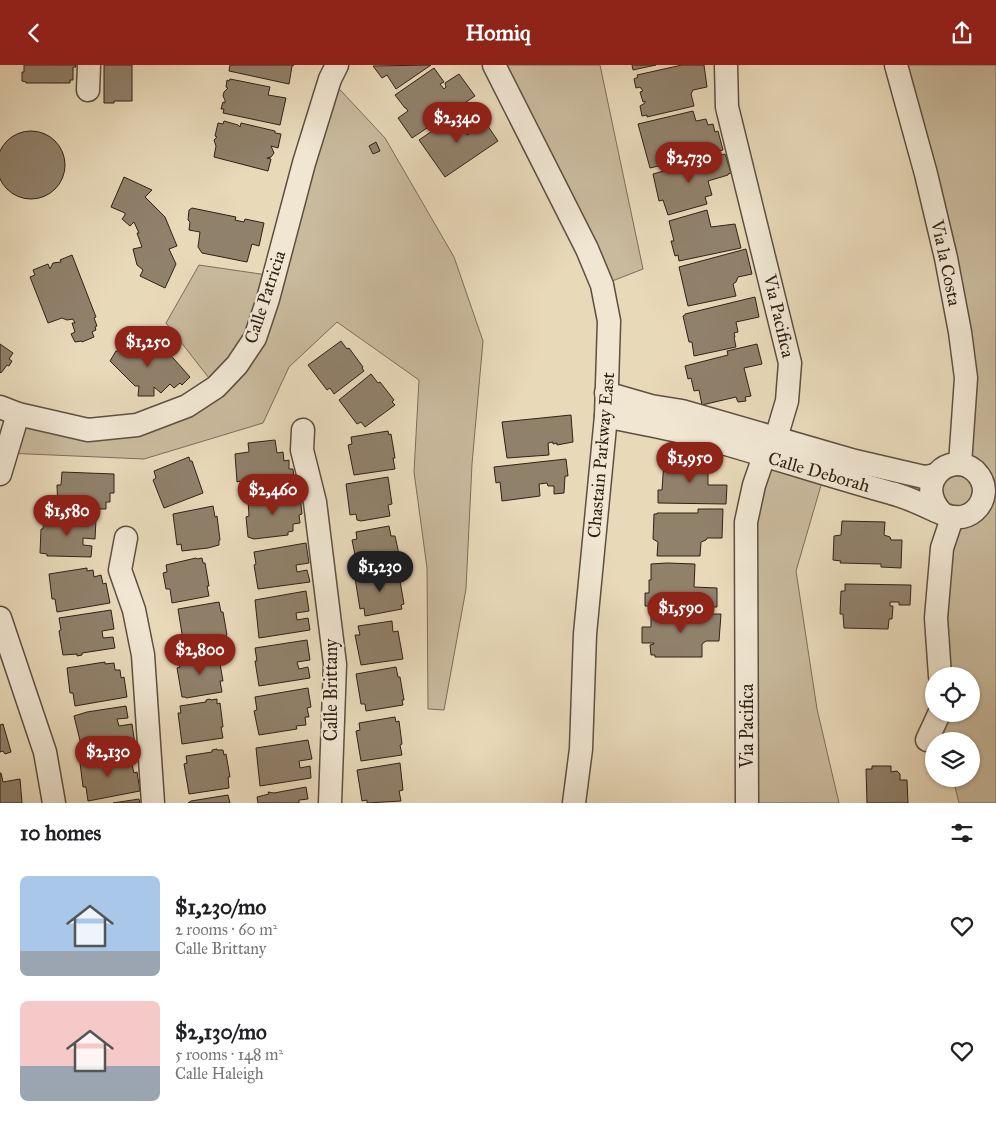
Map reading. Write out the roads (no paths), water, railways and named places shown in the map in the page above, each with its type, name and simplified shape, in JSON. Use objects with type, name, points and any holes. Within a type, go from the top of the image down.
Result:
[{"type":"street","points":[[88,90],[89,65]]},
{"type":"street","name":"Calle Patricia","points":[[9,410],[88,429],[138,425],[187,406],[216,387],[237,365],[255,338],[268,299],[304,163],[330,79],[337,65]]},
{"type":"street","name":"Chastain Parkway East","points":[[494,65],[587,249],[602,285],[609,321],[606,416],[585,634],[582,749],[574,803]]},
{"type":"street","name":"Via Pacifica","points":[[726,65],[728,107],[790,363],[787,401],[754,485],[746,522],[747,803]]},
{"type":"street","name":"Via la Costa","points":[[896,65],[941,239],[960,332],[966,378],[960,464]]},
{"type":"street","name":"Calle Deborah","points":[[606,393],[651,406],[682,411],[947,515]]},
{"type":"street","points":[[0,474],[9,410]]},
{"type":"street","name":"Calle Deborah","points":[[606,416],[698,436],[855,461],[924,477],[936,475],[947,466],[960,464]]},
{"type":"street","name":"Calle Brittany","points":[[303,430],[302,450],[315,501],[335,664],[330,803]]},
{"type":"street","points":[[936,475],[931,485],[931,495],[935,506],[947,515],[964,517],[975,511],[990,486],[969,467],[960,464]]},
{"type":"street","points":[[939,667],[936,618],[947,515]]},
{"type":"street","points":[[126,539],[120,570],[134,610],[143,655],[152,803]]},
{"type":"street","points":[[0,618],[45,752],[54,803]]}]
